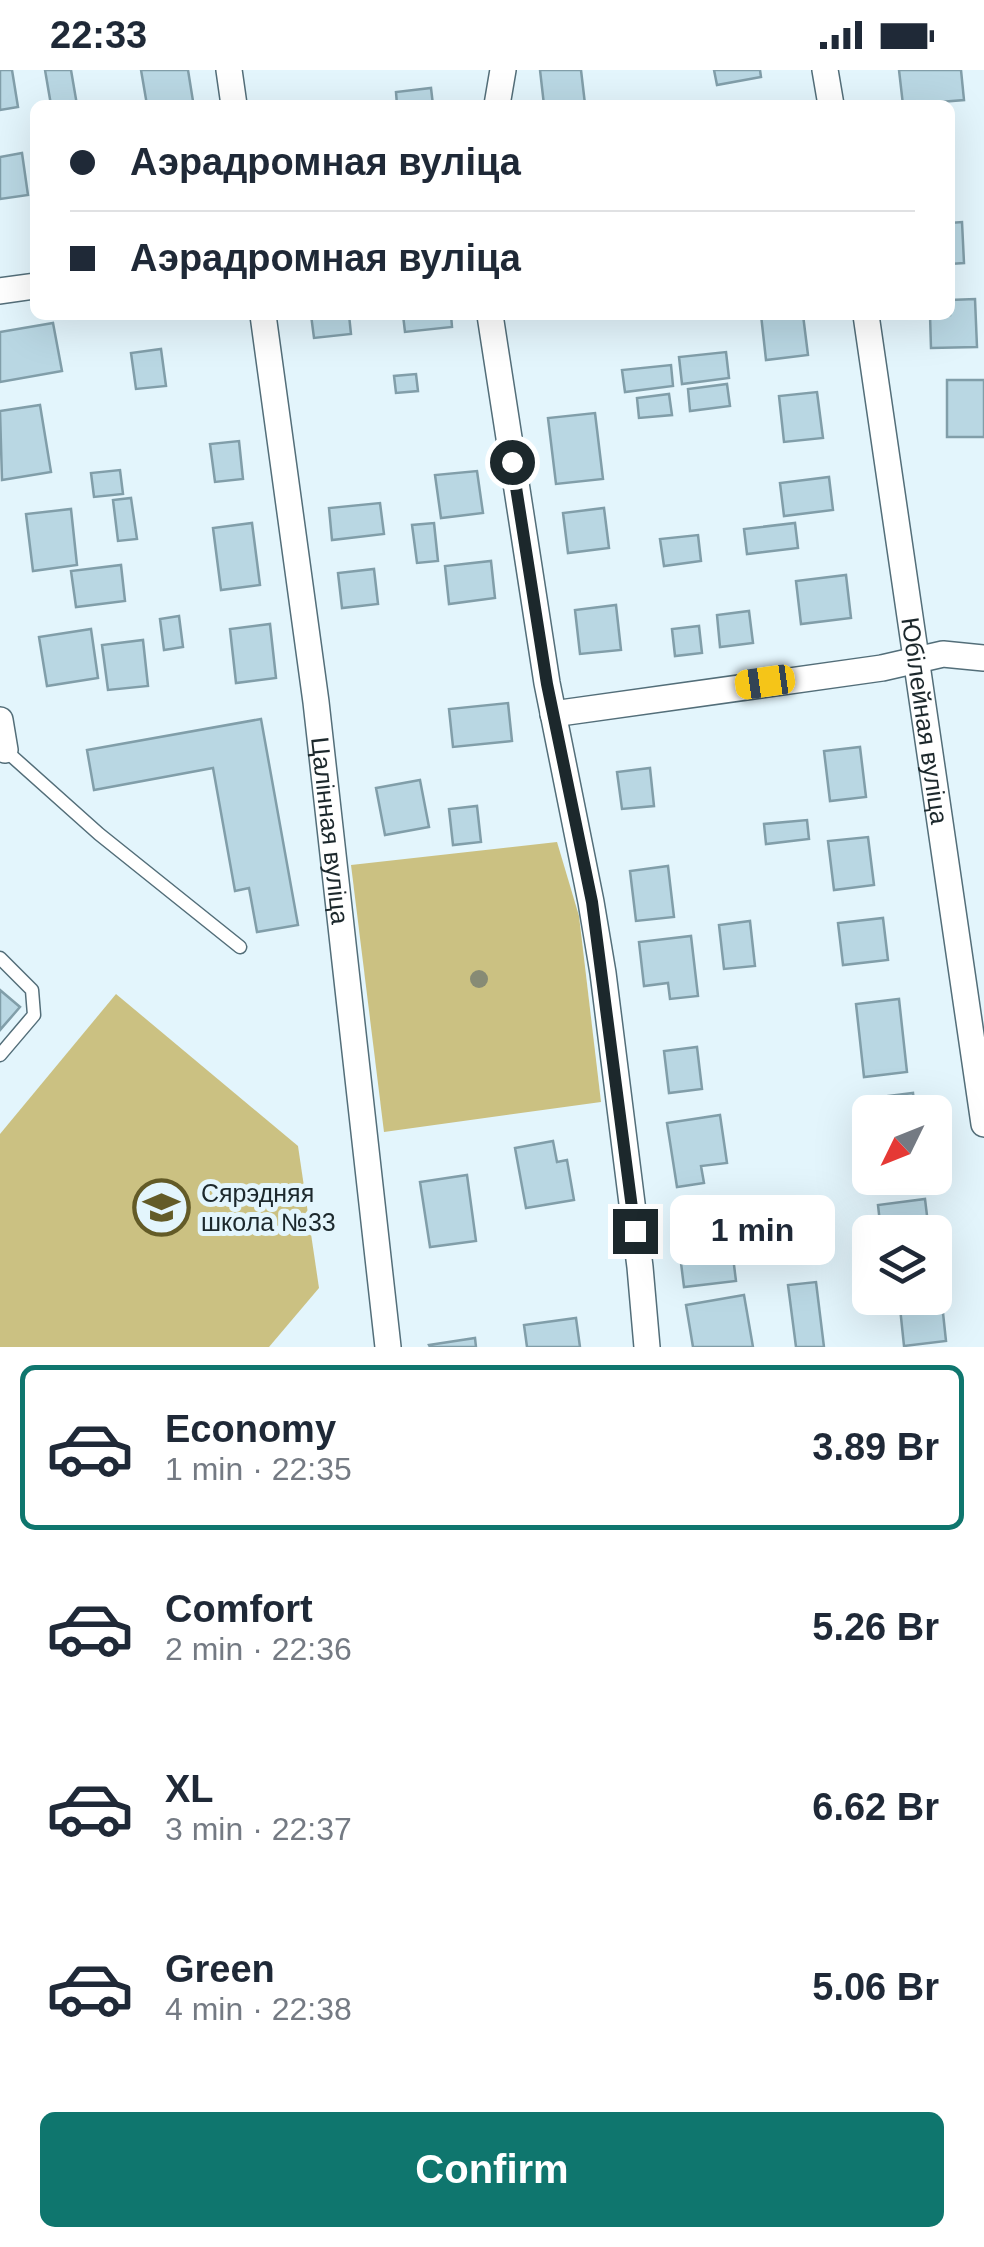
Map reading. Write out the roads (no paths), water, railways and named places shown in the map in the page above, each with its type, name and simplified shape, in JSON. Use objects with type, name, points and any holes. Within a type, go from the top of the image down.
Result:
[{"type":"street","points":[[230,70],[233,100]]},
{"type":"street","points":[[497,100],[503,70]]},
{"type":"street","points":[[824,70],[830,100]]},
{"type":"street","points":[[0,291],[30,287]]},
{"type":"street","name":"Цалінная вуліца","points":[[264,320],[316,702],[388,1347]]},
{"type":"street","points":[[491,320],[553,714],[603,973],[647,1347]]},
{"type":"street","name":"Юбілейная вуліца","points":[[867,320],[917,658],[975,1000],[984,1124]]},
{"type":"street","points":[[553,714],[882,668],[943,654],[984,658]]},
{"type":"street","points":[[0,720],[3,750]]},
{"type":"lane","points":[[3,750],[99,834],[240,947]]},
{"type":"lane","points":[[0,958],[32,990],[34,1015],[0,1055]]},
{"type":"place","name":"Сярэдняя школа №33","points":[[162,1207]]}]
